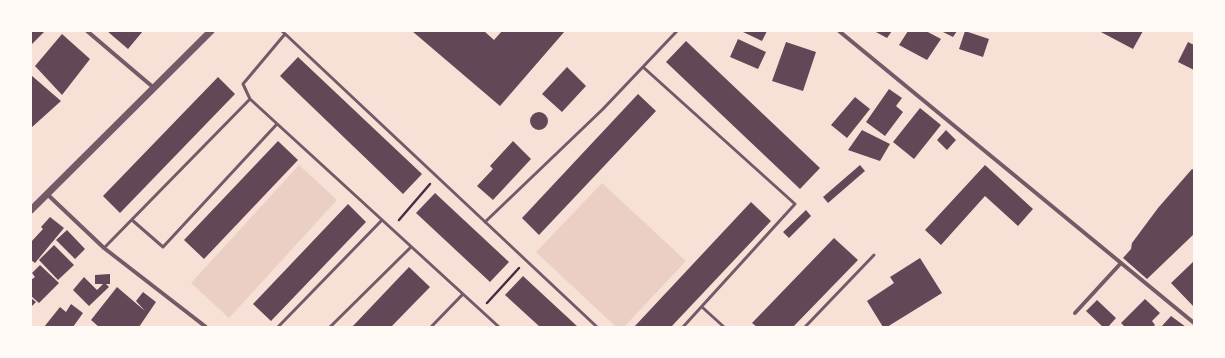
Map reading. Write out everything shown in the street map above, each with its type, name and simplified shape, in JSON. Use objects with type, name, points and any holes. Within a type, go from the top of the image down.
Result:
[{"type":"street","points":[[87,31],[154,88]]},
{"type":"street","points":[[31,210],[211,31]]},
{"type":"street","points":[[839,31],[1194,323]]},
{"type":"street","points":[[47,194],[104,248],[206,327]]},
{"type":"street","points":[[1075,313],[1121,263]]},
{"type":"lane","points":[[485,222],[603,109],[677,31]]},
{"type":"lane","points":[[499,327],[250,99],[243,84],[284,32],[596,327]]},
{"type":"lane","points":[[643,67],[795,204],[683,327]]},
{"type":"lane","points":[[104,248],[250,99]]},
{"type":"lane","points":[[132,220],[163,247],[277,124]]},
{"type":"lane","points":[[278,327],[382,220]]},
{"type":"lane","points":[[330,327],[411,246]]},
{"type":"lane","points":[[805,327],[874,255]]},
{"type":"lane","points":[[430,327],[463,294]]},
{"type":"lane","points":[[702,307],[724,327]]},
{"type":"path","points":[[391,228],[437,177]]},
{"type":"path","points":[[480,310],[526,260]]},
{"type":"shaded area","points":[[299,165],[337,200],[229,318],[191,283]]},
{"type":"shaded area","points":[[602,183],[686,261],[624,327],[616,327],[536,252]]},
{"type":"building","points":[[31,31],[45,31],[31,45]]},
{"type":"building","points":[[107,31],[143,31],[128,49]]},
{"type":"building","points":[[412,31],[484,31],[494,40],[502,31],[565,31],[500,106]]},
{"type":"building","points":[[741,31],[767,31],[762,41]]},
{"type":"building","points":[[874,31],[892,31],[887,38]]},
{"type":"building","points":[[908,31],[926,31],[941,39],[927,60],[899,45]]},
{"type":"building","points":[[941,31],[957,31],[953,37]]},
{"type":"building","points":[[965,31],[989,39],[983,57],[959,49]]},
{"type":"building","points":[[1099,31],[1143,31],[1133,49]]},
{"type":"building","points":[[62,34],[90,59],[62,95],[35,66]]},
{"type":"building","points":[[738,39],[766,52],[758,69],[730,57]]},
{"type":"building","points":[[686,41],[820,168],[800,189],[666,62]]},
{"type":"building","points":[[786,42],[816,52],[803,91],[772,81]]},
{"type":"building","points":[[1188,42],[1194,45],[1194,70],[1178,62]]},
{"type":"building","points":[[298,57],[422,174],[403,194],[280,76]]},
{"type":"building","points":[[567,67],[586,86],[562,112],[542,94]]},
{"type":"building","points":[[31,75],[61,101],[31,128]]},
{"type":"building","points":[[218,77],[235,94],[120,213],[103,196]]},
{"type":"building","points":[[889,89],[902,98],[896,106],[903,112],[885,136],[866,122]]},
{"type":"building","points":[[638,94],[656,111],[539,235],[522,218]]},
{"type":"building","points":[[855,97],[870,109],[847,138],[831,125]]},
{"type":"building","points":[[920,108],[941,125],[914,159],[893,142]]},
{"type":"building","points":[[535,112],[543,112],[548,117],[546,128],[543,130],[535,130],[530,125],[530,117]]},
{"type":"building","points":[[862,130],[890,144],[880,161],[848,150]]},
{"type":"building","points":[[946,130],[956,140],[947,150],[937,140]]},
{"type":"building","points":[[278,141],[298,160],[204,259],[184,240]]},
{"type":"building","points":[[513,141],[531,159],[493,200],[477,186],[493,169],[490,166]]},
{"type":"building","points":[[860,165],[865,171],[828,203],[823,197]]},
{"type":"building","points":[[985,165],[1033,209],[1018,226],[985,196],[941,245],[925,230]]},
{"type":"building","points":[[1192,169],[1194,170],[1194,234],[1147,279],[1123,258],[1131,249],[1132,243],[1158,208]]},
{"type":"building","points":[[435,193],[509,262],[490,282],[416,213]]},
{"type":"building","points":[[751,202],[771,221],[671,327],[634,327]]},
{"type":"building","points":[[348,204],[366,222],[271,321],[253,304]]},
{"type":"building","points":[[806,210],[811,216],[789,238],[783,232]]},
{"type":"building","points":[[50,217],[64,228],[35,263],[31,260],[31,242],[43,229],[41,227]]},
{"type":"building","points":[[67,230],[85,249],[75,259],[56,240]]},
{"type":"building","points":[[834,238],[858,260],[793,327],[757,327],[752,323]]},
{"type":"building","points":[[54,245],[74,265],[58,280],[39,260]]},
{"type":"building","points":[[920,258],[942,293],[887,327],[883,327],[867,301],[894,283],[890,277]]},
{"type":"building","points":[[1194,261],[1194,307],[1171,283]]},
{"type":"building","points":[[40,265],[59,283],[39,303],[31,296],[31,280],[35,277],[32,273]]},
{"type":"building","points":[[409,267],[430,287],[391,327],[352,327]]},
{"type":"building","points":[[110,274],[110,284],[106,284],[109,287],[89,306],[73,290],[84,277],[97,290],[103,284],[95,284],[95,275]]},
{"type":"building","points":[[523,276],[578,327],[540,327],[505,295]]},
{"type":"building","points":[[117,287],[145,311],[136,301],[143,292],[156,302],[139,327],[99,327],[91,320]]},
{"type":"building","points":[[31,298],[36,302],[31,307]]},
{"type":"building","points":[[1145,299],[1160,313],[1152,321],[1155,325],[1153,327],[1125,327],[1121,323]]},
{"type":"building","points":[[1097,300],[1116,318],[1108,327],[1103,327],[1086,311]]},
{"type":"building","points":[[71,304],[83,313],[73,327],[44,327],[60,307],[66,312]]},
{"type":"building","points":[[1171,316],[1186,327],[1161,327]]}]
